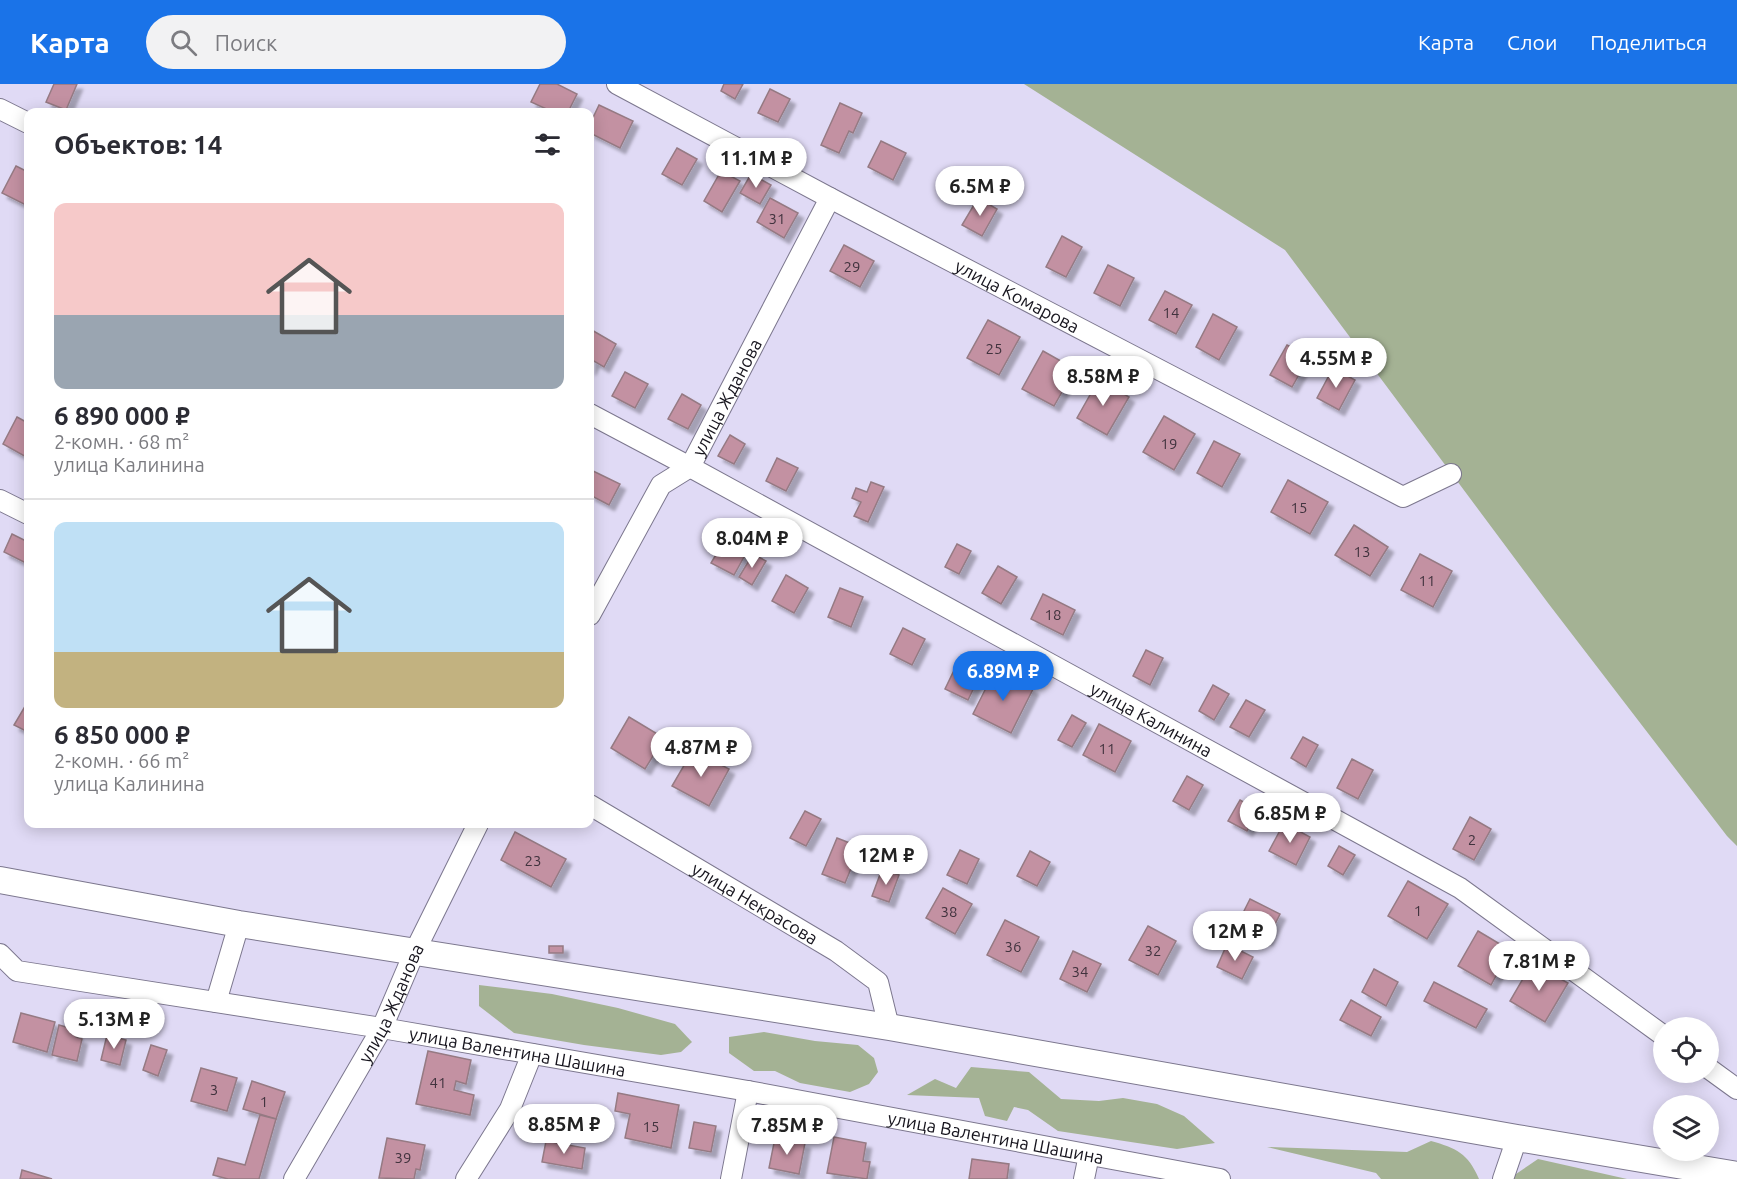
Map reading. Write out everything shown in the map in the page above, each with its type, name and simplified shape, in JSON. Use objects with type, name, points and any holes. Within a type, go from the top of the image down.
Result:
[{"type":"street","name":"улица Комарова","points":[[617,84],[830,198],[1403,497],[1451,474]]},
{"type":"street","points":[[0,109],[24,121]]},
{"type":"street","name":"улица Жданова","points":[[594,608],[661,486],[690,466],[830,198]]},
{"type":"street","name":"улица Калинина","points":[[594,416],[690,466],[1460,888],[1653,1027]]},
{"type":"street","points":[[0,500],[24,512]]},
{"type":"street","name":"улица Некрасова","points":[[594,807],[836,951],[878,982],[889,1027]]},
{"type":"street","name":"улица Жданова","points":[[294,1179],[382,1028],[414,953],[476,828]]},
{"type":"street","points":[[0,880],[239,924],[414,953],[889,1027],[1737,1175]]},
{"type":"street","points":[[216,1002],[239,924]]},
{"type":"street","name":"улица Валентина Шашина","points":[[0,954],[17,971],[382,1028],[748,1091],[1220,1179]]},
{"type":"street","points":[[466,1179],[510,1109],[532,1054]]},
{"type":"street","points":[[1719,1076],[1737,1089]]},
{"type":"street","points":[[731,1179],[748,1091]]},
{"type":"street","points":[[1503,1179],[1517,1138]]},
{"type":"street","points":[[1084,1179],[1089,1155]]},
{"type":"green space","points":[[1024,84],[1737,84],[1737,846],[1548,603],[1285,250]]},
{"type":"green space","points":[[479,985],[552,994],[618,1008],[675,1024],[692,1042],[681,1052],[661,1055],[514,1033],[479,1006]]},
{"type":"green space","points":[[764,1032],[815,1041],[858,1045],[874,1058],[878,1072],[869,1084],[850,1092],[800,1083],[775,1071],[754,1071],[729,1053],[729,1037]]},
{"type":"green space","points":[[971,1067],[1029,1072],[1061,1099],[1099,1101],[1123,1098],[1157,1104],[1184,1116],[1215,1143],[1177,1149],[1058,1131],[1028,1110],[1014,1107],[1007,1121],[985,1116],[979,1098],[907,1095],[935,1079],[956,1088]]},
{"type":"green space","points":[[1431,1141],[1448,1146],[1466,1157],[1479,1179],[1381,1179],[1376,1173],[1267,1147],[1407,1152]]},
{"type":"green space","points":[[1538,1159],[1627,1179],[1513,1179],[1513,1176]]},
{"type":"building","points":[[54,84],[77,84],[67,108],[46,102]]},
{"type":"building","points":[[540,84],[557,84],[577,94],[570,108],[544,108],[531,102]]},
{"type":"building","points":[[724,84],[743,84],[735,99],[721,91]]},
{"type":"building","points":[[770,89],[790,99],[778,122],[758,113]]},
{"type":"building","points":[[840,103],[862,113],[853,133],[849,131],[839,153],[821,145]]},
{"type":"building","points":[[599,105],[633,121],[620,148],[594,135],[594,116]]},
{"type":"building","points":[[881,141],[906,153],[893,180],[868,167]]},
{"type":"building","points":[[677,148],[697,159],[682,185],[662,174]]},
{"type":"building","points":[[16,166],[24,170],[24,204],[2,193]]},
{"type":"building","points":[[721,171],[740,181],[722,212],[704,201]]},
{"type":"building","points":[[751,174],[771,185],[760,204],[740,193]]},
{"type":"building","points":[[770,198],[798,213],[784,238],[757,222]]},
{"type":"building","points":[[978,198],[997,209],[982,236],[962,225]]},
{"type":"building","points":[[1062,236],[1082,247],[1066,277],[1046,267]]},
{"type":"building","points":[[844,245],[874,261],[860,287],[830,271]]},
{"type":"building","points":[[1108,265],[1134,278],[1120,306],[1094,293]]},
{"type":"building","points":[[1165,291],[1192,305],[1176,334],[1149,320]]},
{"type":"building","points":[[1213,314],[1237,327],[1219,360],[1196,347]]},
{"type":"building","points":[[988,320],[1020,337],[999,375],[967,358]]},
{"type":"building","points":[[594,331],[616,344],[604,367],[594,361]]},
{"type":"building","points":[[1287,345],[1309,357],[1292,387],[1270,375]]},
{"type":"building","points":[[1043,351],[1075,369],[1054,406],[1022,389]]},
{"type":"building","points":[[1333,368],[1355,380],[1339,410],[1317,398]]},
{"type":"building","points":[[625,372],[648,384],[635,408],[612,396]]},
{"type":"building","points":[[1099,379],[1129,397],[1107,435],[1077,418]]},
{"type":"building","points":[[682,394],[701,405],[688,429],[668,419]]},
{"type":"building","points":[[1164,416],[1195,434],[1174,470],[1143,452]]},
{"type":"building","points":[[17,417],[24,421],[24,456],[3,444]]},
{"type":"building","points":[[730,435],[745,444],[734,464],[718,456]]},
{"type":"building","points":[[1214,441],[1240,454],[1222,487],[1197,473]]},
{"type":"building","points":[[777,458],[798,468],[786,491],[766,481]]},
{"type":"building","points":[[594,471],[620,484],[609,505],[594,497]]},
{"type":"building","points":[[1288,480],[1328,502],[1310,534],[1271,512]]},
{"type":"building","points":[[871,482],[884,487],[868,522],[854,516],[861,502],[852,498],[856,488],[867,492]]},
{"type":"building","points":[[1354,525],[1388,547],[1370,576],[1335,555]]},
{"type":"building","points":[[12,534],[24,540],[24,562],[4,552]]},
{"type":"building","points":[[728,534],[750,546],[734,575],[711,563]]},
{"type":"building","points":[[957,544],[971,551],[959,574],[945,567]]},
{"type":"building","points":[[753,554],[766,561],[752,585],[739,577]]},
{"type":"building","points":[[1420,554],[1452,571],[1433,607],[1401,590]]},
{"type":"building","points":[[998,566],[1017,577],[1001,604],[982,593]]},
{"type":"building","points":[[786,575],[808,588],[794,613],[772,601]]},
{"type":"building","points":[[840,588],[863,597],[851,627],[828,617]]},
{"type":"building","points":[[1043,594],[1075,610],[1063,635],[1031,619]]},
{"type":"building","points":[[903,628],[925,639],[912,665],[890,654]]},
{"type":"building","points":[[1146,650],[1163,658],[1150,685],[1133,676]]},
{"type":"building","points":[[960,658],[983,669],[968,700],[945,689]]},
{"type":"building","points":[[995,670],[1033,689],[1011,733],[973,714]]},
{"type":"building","points":[[1213,685],[1229,694],[1214,720],[1199,711]]},
{"type":"building","points":[[1246,700],[1265,710],[1249,737],[1230,727]]},
{"type":"building","points":[[24,708],[24,730],[14,725]]},
{"type":"building","points":[[1072,715],[1086,723],[1072,747],[1058,740]]},
{"type":"building","points":[[629,717],[664,738],[645,769],[611,748]]},
{"type":"building","points":[[1099,724],[1131,741],[1115,772],[1083,755]]},
{"type":"building","points":[[1303,737],[1318,745],[1306,767],[1291,758]]},
{"type":"building","points":[[693,750],[729,769],[709,806],[672,786]]},
{"type":"building","points":[[1352,759],[1373,770],[1358,799],[1337,788]]},
{"type":"building","points":[[1187,776],[1203,785],[1189,810],[1173,801]]},
{"type":"building","points":[[1240,800],[1250,806],[1248,809],[1257,814],[1247,831],[1228,821]]},
{"type":"building","points":[[805,811],[821,819],[806,846],[790,838]]},
{"type":"building","points":[[1470,817],[1491,829],[1474,860],[1453,849]]},
{"type":"building","points":[[1284,823],[1310,837],[1296,865],[1269,851]]},
{"type":"building","points":[[515,832],[566,859],[551,887],[501,860]]},
{"type":"building","points":[[837,838],[860,847],[845,883],[822,874]]},
{"type":"building","points":[[1339,846],[1355,855],[1343,875],[1328,866]]},
{"type":"building","points":[[960,850],[979,859],[967,884],[947,875]]},
{"type":"building","points":[[1030,851],[1050,862],[1037,886],[1017,876]]},
{"type":"building","points":[[882,869],[899,875],[889,902],[872,896]]},
{"type":"building","points":[[1408,881],[1448,904],[1427,939],[1388,916]]},
{"type":"building","points":[[943,888],[972,904],[955,934],[926,918]]},
{"type":"building","points":[[1250,899],[1280,914],[1267,940],[1237,925]]},
{"type":"building","points":[[1005,920],[1039,937],[1021,972],[987,955]]},
{"type":"building","points":[[1148,926],[1176,941],[1158,975],[1129,960]]},
{"type":"building","points":[[1478,931],[1510,950],[1491,985],[1458,966]]},
{"type":"building","points":[[1227,944],[1253,957],[1242,979],[1217,967]]},
{"type":"building","points":[[549,946],[563,946],[563,953],[549,953]]},
{"type":"building","points":[[1073,951],[1101,964],[1087,992],[1060,979]]},
{"type":"building","points":[[1532,963],[1568,983],[1545,1022],[1510,1001]]},
{"type":"building","points":[[1374,969],[1398,982],[1386,1006],[1362,992]]},
{"type":"building","points":[[1434,982],[1487,1009],[1476,1028],[1424,1001]]},
{"type":"building","points":[[1351,1000],[1381,1017],[1371,1036],[1340,1020]]},
{"type":"building","points":[[21,1013],[55,1022],[47,1052],[13,1042]]},
{"type":"building","points":[[59,1025],[77,1030],[76,1037],[82,1039],[77,1061],[52,1055]]},
{"type":"building","points":[[107,1035],[126,1040],[120,1065],[101,1060]]},
{"type":"building","points":[[151,1045],[167,1050],[158,1076],[143,1070]]},
{"type":"building","points":[[428,1051],[471,1060],[466,1084],[456,1081],[454,1090],[474,1095],[470,1115],[416,1104]]},
{"type":"building","points":[[201,1068],[237,1078],[227,1111],[191,1101]]},
{"type":"building","points":[[252,1081],[285,1092],[276,1119],[243,1109]]},
{"type":"building","points":[[618,1093],[679,1105],[671,1148],[625,1138],[630,1114],[615,1111]]},
{"type":"building","points":[[260,1115],[276,1119],[259,1179],[228,1179],[213,1175],[218,1158],[245,1165]]},
{"type":"building","points":[[694,1122],[716,1126],[711,1152],[689,1148]]},
{"type":"building","points":[[834,1137],[866,1143],[863,1161],[870,1162],[867,1179],[827,1173]]},
{"type":"building","points":[[387,1138],[425,1145],[420,1170],[416,1169],[414,1179],[379,1178]]},
{"type":"building","points":[[775,1138],[805,1143],[799,1174],[769,1168]]},
{"type":"building","points":[[546,1141],[585,1148],[582,1169],[542,1162]]},
{"type":"building","points":[[972,1159],[1009,1164],[1007,1179],[969,1179]]},
{"type":"building","points":[[22,1170],[52,1179],[20,1179]]}]
